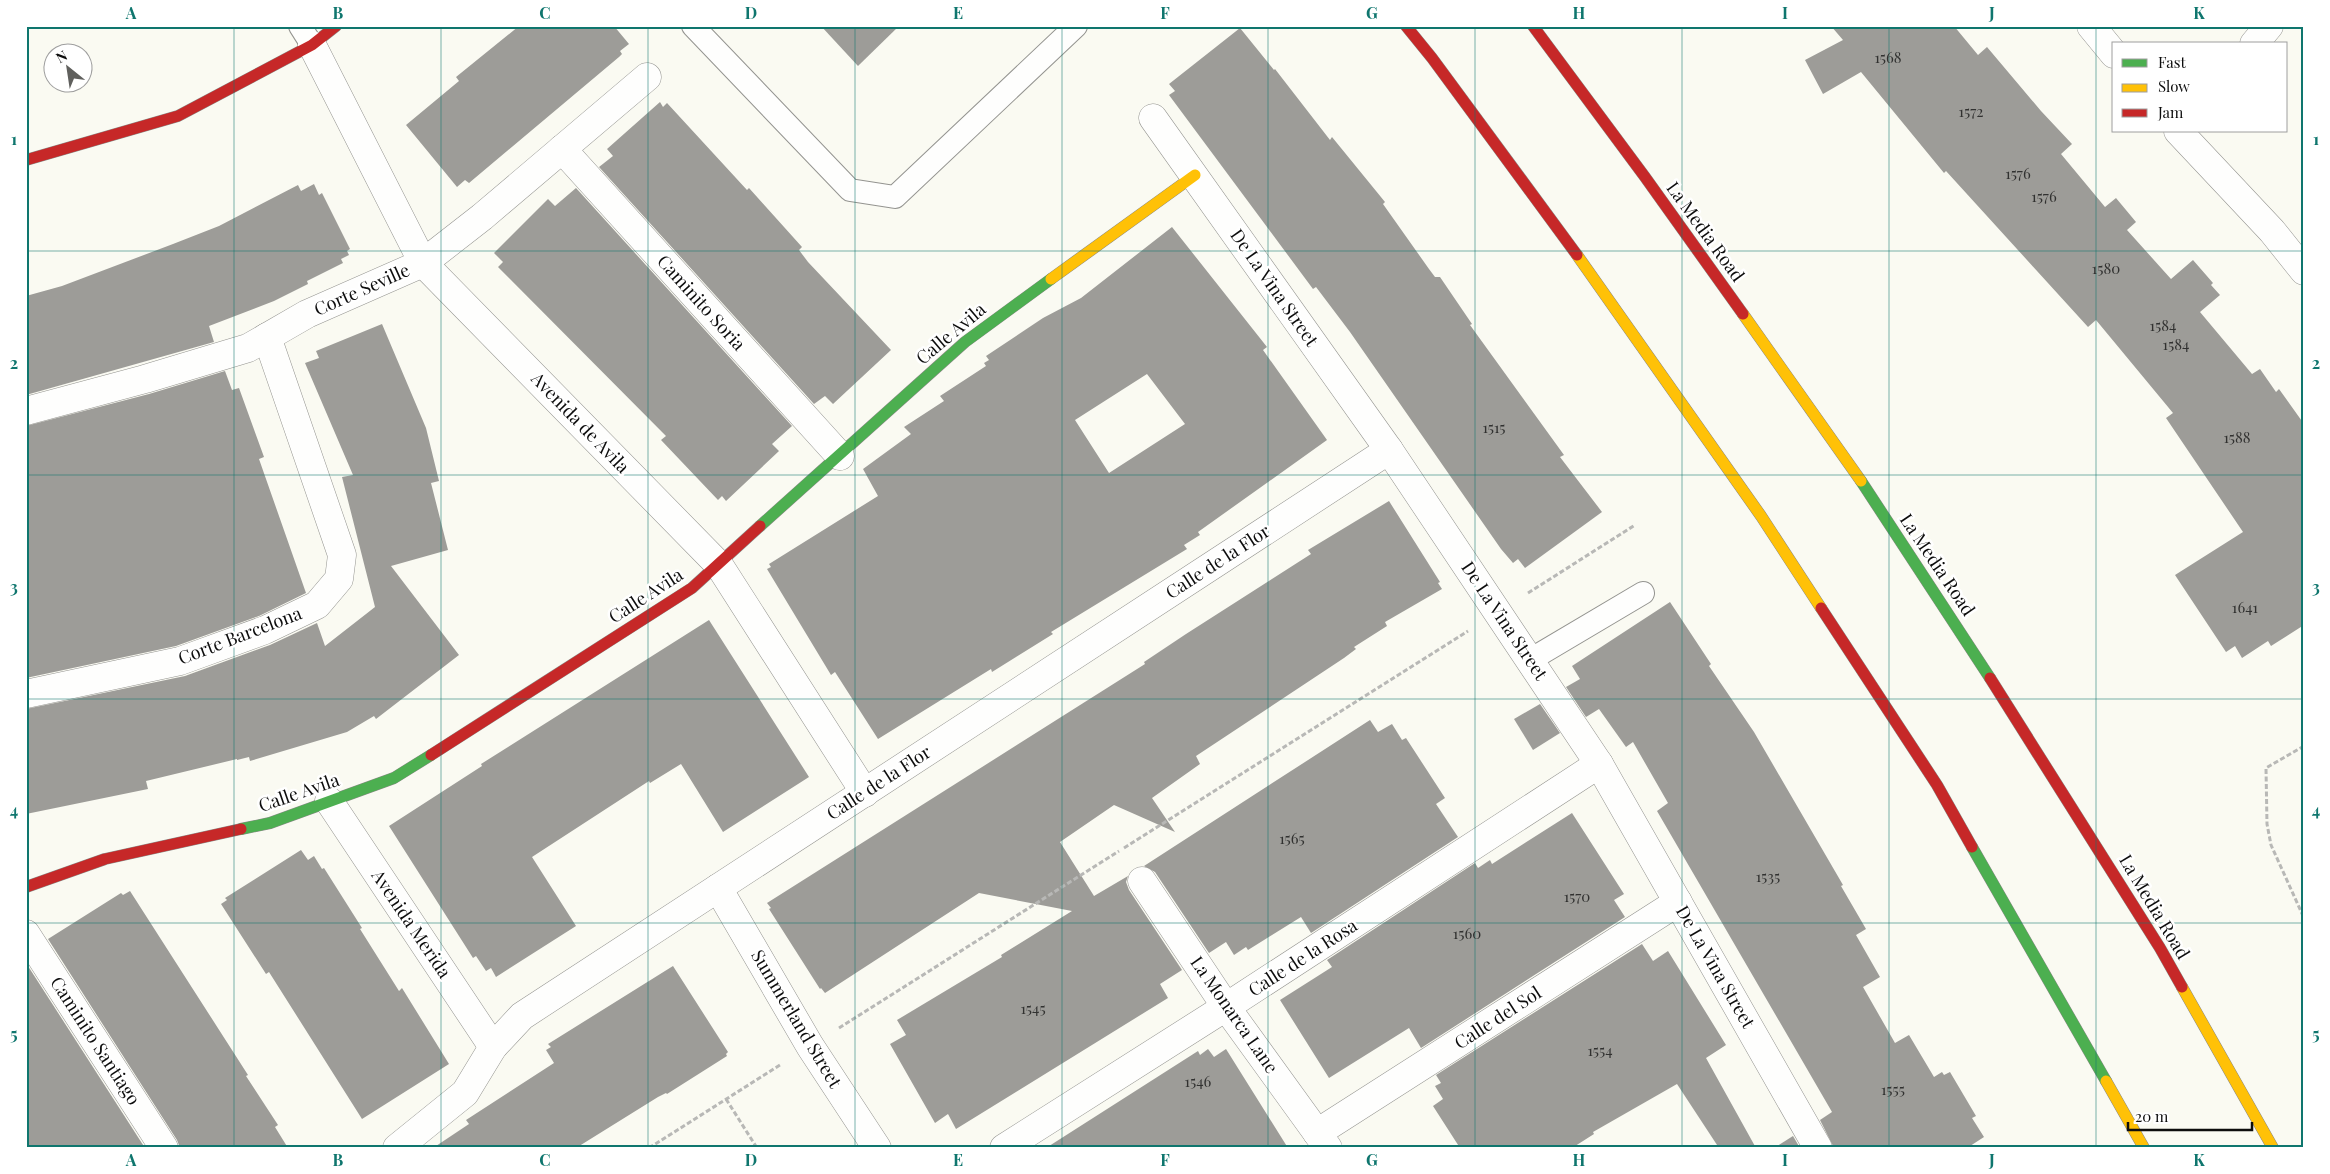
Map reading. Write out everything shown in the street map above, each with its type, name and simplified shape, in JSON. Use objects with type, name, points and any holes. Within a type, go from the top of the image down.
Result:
[{"type":"main road","points":[[26,160],[178,116],[306,36],[336,26]]},
{"type":"main road","points":[[1406,26],[1432,58],[1598,284],[1761,516],[1937,785],[2144,1148]]},
{"type":"main road","name":"La Media Road","points":[[1533,26],[1645,177],[1848,462],[2010,708],[2160,948],[2273,1148]]},
{"type":"main road","name":"Calle Avila","points":[[26,887],[105,859],[270,823],[394,778],[692,588],[965,342],[1195,175]]},
{"type":"street","points":[[2091,26],[2112,52]]},
{"type":"street","points":[[2256,42],[2269,26]]},
{"type":"street","name":"Avenida de Avila","points":[[306,36],[423,263],[719,565],[865,792]]},
{"type":"street","name":"Corte Seville","points":[[26,411],[238,351],[307,314],[423,263],[482,217],[647,77]]},
{"type":"street","name":"De La Vina Street","points":[[1153,118],[1389,450],[1599,764],[1818,1148]]},
{"type":"street","points":[[2179,132],[2272,231],[2304,271]]},
{"type":"street","name":"Caminito Soria","points":[[562,150],[840,456]]},
{"type":"street","name":"Corte Barcelona","points":[[26,694],[180,661],[265,630],[317,605],[340,579],[342,555],[267,337]]},
{"type":"street","name":"Calle de la Flor","points":[[397,1148],[465,1093],[493,1047],[522,1016],[1389,450]]},
{"type":"street","name":"Calle de la Rosa","points":[[1004,1148],[1226,1008],[1599,764]]},
{"type":"street","name":"Avenida Merida","points":[[329,801],[493,1047]]},
{"type":"street","name":"La Monarca Lane","points":[[1142,881],[1226,1008],[1322,1140]]},
{"type":"street","name":"Summerland Street","points":[[718,888],[810,1046],[877,1148]]},
{"type":"street","name":"Calle del Sol","points":[[1322,1140],[1678,902]]},
{"type":"street","name":"Caminito Santiago","points":[[26,934],[164,1148]]},
{"type":"lane","points":[[693,26],[850,190],[894,197],[1076,26]]},
{"type":"lane","points":[[1530,660],[1643,594]]},
{"type":"path","points":[[1527,594],[1635,525]]},
{"type":"path","points":[[832,1032],[1472,628]]},
{"type":"path","points":[[2304,746],[2266,768],[2267,824],[2271,845],[2304,918]]},
{"type":"path","points":[[649,1148],[787,1061]]},
{"type":"path","points":[[726,1099],[756,1148]]},
{"type":"building","points":[[519,26],[614,26],[629,44],[620,51],[622,54],[619,57],[469,183],[465,180],[457,187],[406,125],[459,81],[456,77]]},
{"type":"building","points":[[821,26],[899,26],[858,66]]},
{"type":"building","points":[[1831,26],[1954,26],[1978,55],[1987,47],[2041,111],[2072,144],[2061,154],[2105,207],[2116,198],[2136,222],[2127,230],[2171,279],[2193,260],[2213,283],[2211,285],[2220,295],[2200,312],[2252,374],[2260,369],[2276,392],[2279,389],[2304,424],[2304,625],[2271,646],[2268,641],[2242,658],[2235,646],[2226,652],[2175,575],[2243,532],[2166,418],[2173,413],[2096,320],[2088,327],[1946,171],[1944,173],[1861,72],[1823,94],[1805,60],[1843,40]]},
{"type":"building","points":[[1240,28],[1275,69],[1330,140],[1332,137],[1385,202],[1383,204],[1435,277],[1440,277],[1472,324],[1470,325],[1564,455],[1560,457],[1602,512],[1525,568],[1518,559],[1513,563],[1501,549],[1350,332],[1316,287],[1313,289],[1169,95],[1175,91],[1169,84]]},
{"type":"building","points":[[660,102],[663,107],[667,103],[747,190],[749,188],[802,247],[799,250],[808,262],[891,350],[833,404],[825,396],[814,404],[599,167],[613,156],[607,149]]},
{"type":"building","points":[[314,184],[319,195],[322,193],[350,249],[347,251],[349,255],[341,259],[343,263],[307,281],[308,284],[274,301],[209,326],[214,342],[26,395],[26,296],[62,286],[219,226],[298,185],[301,191]]},
{"type":"building","points":[[576,188],[792,426],[772,444],[779,451],[726,501],[722,496],[718,500],[661,440],[666,436],[498,267],[503,262],[494,253],[548,199],[555,206]]},
{"type":"building","points":[[1172,227],[1267,347],[1263,350],[1327,440],[1198,532],[1200,535],[1184,545],[1187,549],[1051,632],[1053,634],[992,672],[991,669],[878,739],[835,672],[831,675],[767,569],[771,567],[769,564],[878,496],[863,469],[911,434],[904,427],[944,401],[940,396],[986,366],[984,363],[989,360],[986,356],[1043,318],[1081,298]],"holes":[[[1147,374],[1185,424],[1109,473],[1075,420]]]},
{"type":"building","points":[[382,324],[426,428],[439,481],[431,483],[448,550],[391,566],[459,655],[376,719],[374,716],[347,732],[250,761],[249,757],[237,759],[146,781],[148,789],[26,814],[26,709],[185,676],[270,645],[317,623],[325,646],[375,607],[342,477],[353,475],[305,363],[319,358],[316,351]]},
{"type":"building","points":[[225,371],[232,390],[239,388],[264,457],[259,459],[306,593],[259,616],[176,646],[26,678],[26,426],[149,394]]},
{"type":"building","points":[[1389,501],[1440,582],[1438,583],[1442,589],[1385,622],[1387,626],[1354,647],[1356,649],[1344,658],[1196,756],[1200,764],[1152,798],[1175,832],[1114,805],[1060,842],[1094,896],[1128,876],[1126,882],[1129,890],[1182,970],[1160,984],[1168,998],[956,1129],[948,1114],[935,1123],[890,1044],[906,1035],[897,1020],[1002,957],[1001,955],[1072,911],[979,893],[825,993],[820,989],[767,903],[1145,664],[1144,662],[1186,634],[1311,554],[1308,550]]},
{"type":"building","points":[[1670,602],[1711,664],[1709,666],[1754,732],[1843,885],[1841,886],[1866,929],[1856,935],[1880,977],[1863,987],[1895,1043],[1909,1035],[1934,1077],[1942,1072],[1944,1075],[1950,1072],[1976,1116],[1972,1118],[1984,1137],[1967,1148],[1834,1148],[1820,1120],[1832,1112],[1657,811],[1668,803],[1633,742],[1626,747],[1599,709],[1586,717],[1566,687],[1580,679],[1572,666]]},
{"type":"building","points":[[709,620],[809,777],[723,832],[681,764],[650,783],[649,781],[532,857],[576,926],[496,977],[491,968],[486,971],[476,956],[473,958],[389,826],[482,766],[481,764]]},
{"type":"building","points":[[1540,704],[1560,733],[1533,750],[1514,719]]},
{"type":"building","points":[[1370,720],[1378,732],[1392,724],[1402,740],[1406,738],[1445,798],[1436,804],[1458,837],[1311,933],[1301,917],[1248,950],[1246,947],[1234,955],[1226,942],[1209,953],[1155,872],[1144,866]]},
{"type":"building","points":[[1572,813],[1624,894],[1614,900],[1625,917],[1421,1048],[1409,1028],[1329,1078],[1280,1000],[1332,967],[1327,960],[1475,863],[1478,868],[1490,860],[1492,864]]},
{"type":"building","points":[[301,850],[308,860],[314,856],[322,869],[324,868],[399,991],[402,988],[449,1064],[362,1119],[269,972],[266,974],[221,904],[227,900],[225,898]]},
{"type":"building","points":[[130,891],[248,1075],[246,1076],[278,1125],[275,1127],[288,1148],[180,1148],[177,1140],[48,939],[121,893],[123,895]]},
{"type":"building","points":[[1642,944],[1653,961],[1668,951],[1726,1045],[1706,1058],[1756,1148],[1719,1148],[1677,1084],[1593,1132],[1594,1134],[1572,1148],[1460,1148],[1433,1106],[1443,1099],[1435,1086],[1441,1083],[1436,1075]]},
{"type":"building","points":[[26,963],[145,1148],[26,1148]]},
{"type":"building","points":[[673,966],[728,1052],[727,1056],[576,1148],[433,1148],[469,1124],[466,1120],[554,1063],[546,1050],[551,1047],[548,1044]]},
{"type":"building","points":[[1208,1049],[1214,1057],[1226,1049],[1288,1148],[1046,1148],[1198,1051],[1200,1055]]},
{"type":"building","points":[[1793,1136],[1800,1148],[1774,1148]]},
{"type":"traffic: fast","points":[[760,526],[965,342],[1051,279]]},
{"type":"traffic: fast","points":[[1861,481],[1990,678]]},
{"type":"traffic: fast","points":[[241,829],[270,823],[394,778],[431,755]]},
{"type":"traffic: fast","points":[[1972,847],[2106,1081]]},
{"type":"traffic: slow","points":[[1051,279],[1195,175]]},
{"type":"traffic: slow","points":[[1577,255],[1761,516],[1821,608]]},
{"type":"traffic: slow","points":[[1743,314],[1861,481]]},
{"type":"traffic: slow","points":[[2182,987],[2273,1148]]},
{"type":"traffic: slow","points":[[2106,1081],[2144,1148]]},
{"type":"traffic: jam","points":[[26,160],[178,116],[312,45],[336,26]]},
{"type":"traffic: jam","points":[[1406,26],[1432,58],[1577,255]]},
{"type":"traffic: jam","points":[[1533,26],[1645,177],[1743,314]]},
{"type":"traffic: jam","points":[[431,755],[692,588],[760,526]]},
{"type":"traffic: jam","points":[[1821,608],[1937,785],[1972,847]]},
{"type":"traffic: jam","points":[[1990,678],[2160,948],[2182,987]]},
{"type":"traffic: jam","points":[[26,887],[105,859],[241,829]]}]
